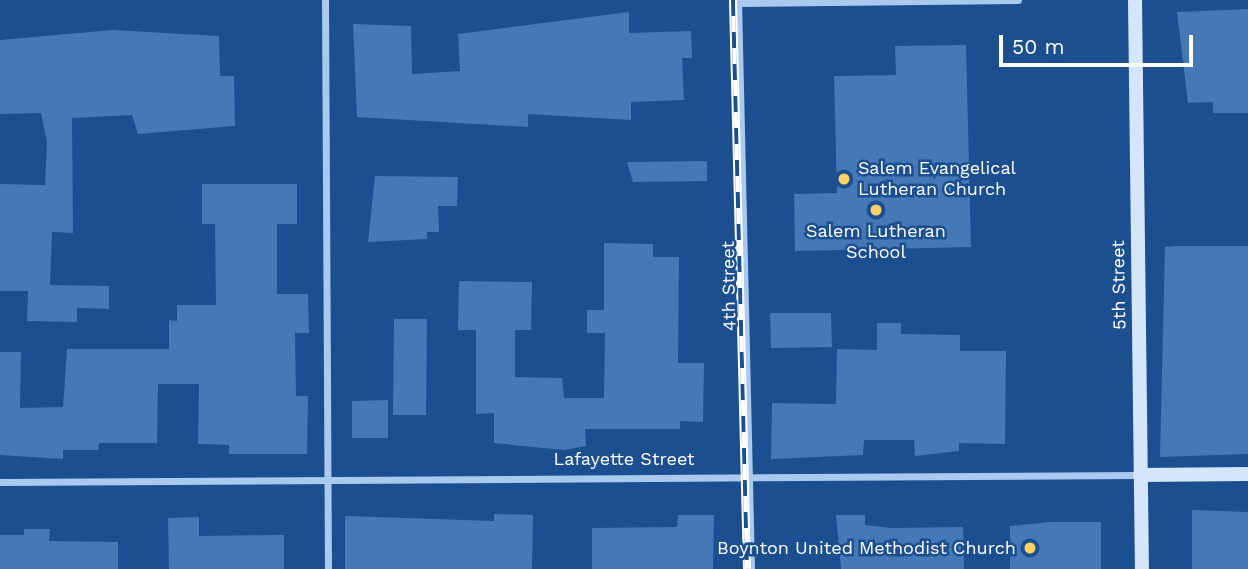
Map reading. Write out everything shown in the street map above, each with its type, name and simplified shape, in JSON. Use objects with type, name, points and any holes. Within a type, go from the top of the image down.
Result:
[{"type":"main road","name":"5th Street","points":[[1135,0],[1142,569]]},
{"type":"main road","name":"Lafayette Street","points":[[1139,475],[1248,474]]},
{"type":"street","points":[[325,0],[328,569]]},
{"type":"street","points":[[738,1],[1018,0]]},
{"type":"street","name":"4th Street","points":[[738,1],[751,569]]},
{"type":"street","name":"Lafayette Street","points":[[0,482],[1139,475]]},
{"type":"building","points":[[1248,9],[1248,113],[1213,113],[1213,102],[1188,103],[1177,12]]},
{"type":"building","points":[[629,12],[629,33],[691,31],[692,58],[682,58],[684,100],[631,102],[631,120],[528,114],[528,127],[357,117],[353,24],[411,26],[412,74],[460,71],[458,34]]},
{"type":"building","points":[[113,30],[219,36],[220,76],[234,76],[235,126],[138,134],[132,115],[72,118],[73,233],[52,232],[50,285],[109,286],[109,309],[77,308],[77,322],[27,321],[28,291],[0,291],[0,184],[45,185],[47,143],[41,113],[0,114],[0,40]]},
{"type":"building","points":[[966,45],[971,247],[795,251],[794,194],[837,193],[834,76],[896,75],[895,46]]},
{"type":"building","points":[[707,161],[707,181],[633,182],[627,162]]},
{"type":"building","points":[[375,176],[458,177],[457,206],[438,206],[439,232],[427,232],[427,239],[368,242]]},
{"type":"building","points":[[202,184],[297,184],[297,224],[277,224],[277,294],[308,294],[309,333],[295,333],[296,396],[308,396],[307,454],[229,454],[229,445],[198,444],[199,384],[158,384],[157,443],[99,443],[98,450],[63,450],[63,459],[0,455],[0,352],[21,352],[20,408],[63,407],[67,349],[169,349],[169,320],[177,321],[177,305],[216,305],[215,224],[202,224]]},
{"type":"building","points":[[604,243],[653,244],[653,257],[679,257],[678,363],[704,363],[703,422],[680,421],[680,429],[585,429],[586,446],[564,450],[494,443],[494,413],[476,414],[476,330],[458,330],[459,281],[532,282],[531,330],[515,330],[515,377],[562,378],[564,398],[604,398],[605,333],[587,333],[587,310],[604,310]]},
{"type":"building","points":[[1248,246],[1248,454],[1160,457],[1165,247]]},
{"type":"building","points":[[770,313],[831,313],[832,347],[771,348]]},
{"type":"building","points":[[394,319],[427,319],[426,415],[393,415]]},
{"type":"building","points":[[877,323],[901,323],[901,334],[960,335],[960,351],[1006,351],[1005,444],[959,443],[959,451],[915,456],[914,440],[864,440],[863,455],[771,459],[772,403],[836,404],[837,349],[877,350]]},
{"type":"building","points":[[388,400],[388,438],[352,438],[352,401]]},
{"type":"building","points":[[1192,510],[1248,512],[1248,569],[1192,569]]},
{"type":"building","points":[[494,514],[533,515],[532,569],[345,569],[345,516],[494,521]]},
{"type":"building","points":[[678,515],[714,515],[713,569],[592,569],[592,528],[677,527]]},
{"type":"building","points":[[836,515],[865,515],[865,525],[891,528],[963,527],[964,569],[841,569]]},
{"type":"building","points":[[199,517],[199,536],[284,535],[284,569],[169,569],[168,518]]},
{"type":"building","points":[[1051,522],[1101,522],[1101,569],[1010,569],[1010,526]]},
{"type":"building","points":[[24,529],[50,529],[49,541],[118,542],[118,569],[0,569],[0,535],[24,535]]},
{"type":"railway","points":[[733,0],[747,569]]},
{"type":"place","name":"Salem Evangelical Lutheran Church","points":[[844,179]]},
{"type":"place","name":"Salem Lutheran School","points":[[876,210]]},
{"type":"place","name":"Boynton United Methodist Church","points":[[1030,548]]}]
